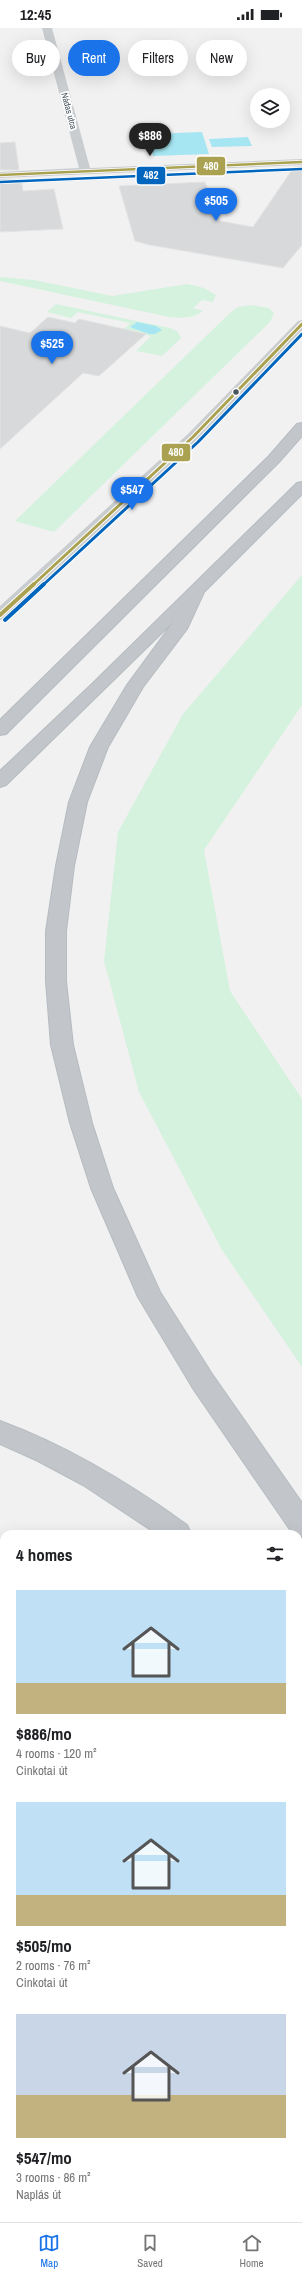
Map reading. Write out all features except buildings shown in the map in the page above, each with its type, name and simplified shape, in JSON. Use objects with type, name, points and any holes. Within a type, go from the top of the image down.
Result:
[{"type":"highway","points":[[0,730],[274,459],[302,427]]},
{"type":"highway","points":[[0,781],[196,592],[302,486]]},
{"type":"highway","points":[[196,592],[179,629],[135,685],[99,747],[78,802],[65,866],[56,931],[56,981],[62,1045],[80,1123],[102,1188],[150,1297],[203,1382],[302,1525]]},
{"type":"highway","points":[[0,723],[19,710]]},
{"type":"highway","points":[[0,1432],[22,1441],[102,1481],[172,1530]]},
{"type":"street","name":"Nádas utca","points":[[46,28],[85,171]]},
{"type":"street","points":[[0,175],[302,162]]},
{"type":"street","points":[[0,615],[193,436],[302,324]]},
{"type":"green space","points":[[0,277],[34,280],[112,296],[187,284],[204,288],[216,295],[213,302],[202,300],[193,308],[203,311],[199,314],[178,318],[0,281]]},
{"type":"green space","points":[[56,304],[170,328],[177,331],[181,338],[162,356],[136,351],[151,336],[124,330],[130,323],[78,312],[71,318],[47,312]]},
{"type":"green space","points":[[251,305],[269,308],[274,313],[270,322],[54,532],[15,521],[230,313],[238,307]]},
{"type":"green space","points":[[302,575],[302,705],[204,850],[230,991],[302,1099],[302,1367],[222,1250],[139,1092],[104,961],[118,832],[183,714]]},
{"type":"water","points":[[202,132],[209,154],[153,156],[148,134]]},
{"type":"water","points":[[248,137],[252,146],[212,147],[209,139]]},
{"type":"water","points":[[137,322],[156,326],[162,330],[155,334],[149,334],[130,327]]},
{"type":"transit line","name":"480","points":[[0,175],[302,162]]},
{"type":"transit line","name":"482","points":[[0,182],[302,169]]},
{"type":"transit line","name":"480","points":[[0,615],[193,437],[302,324]]},
{"type":"transit line","name":"482","points":[[5,620],[198,442],[302,334]]}]
